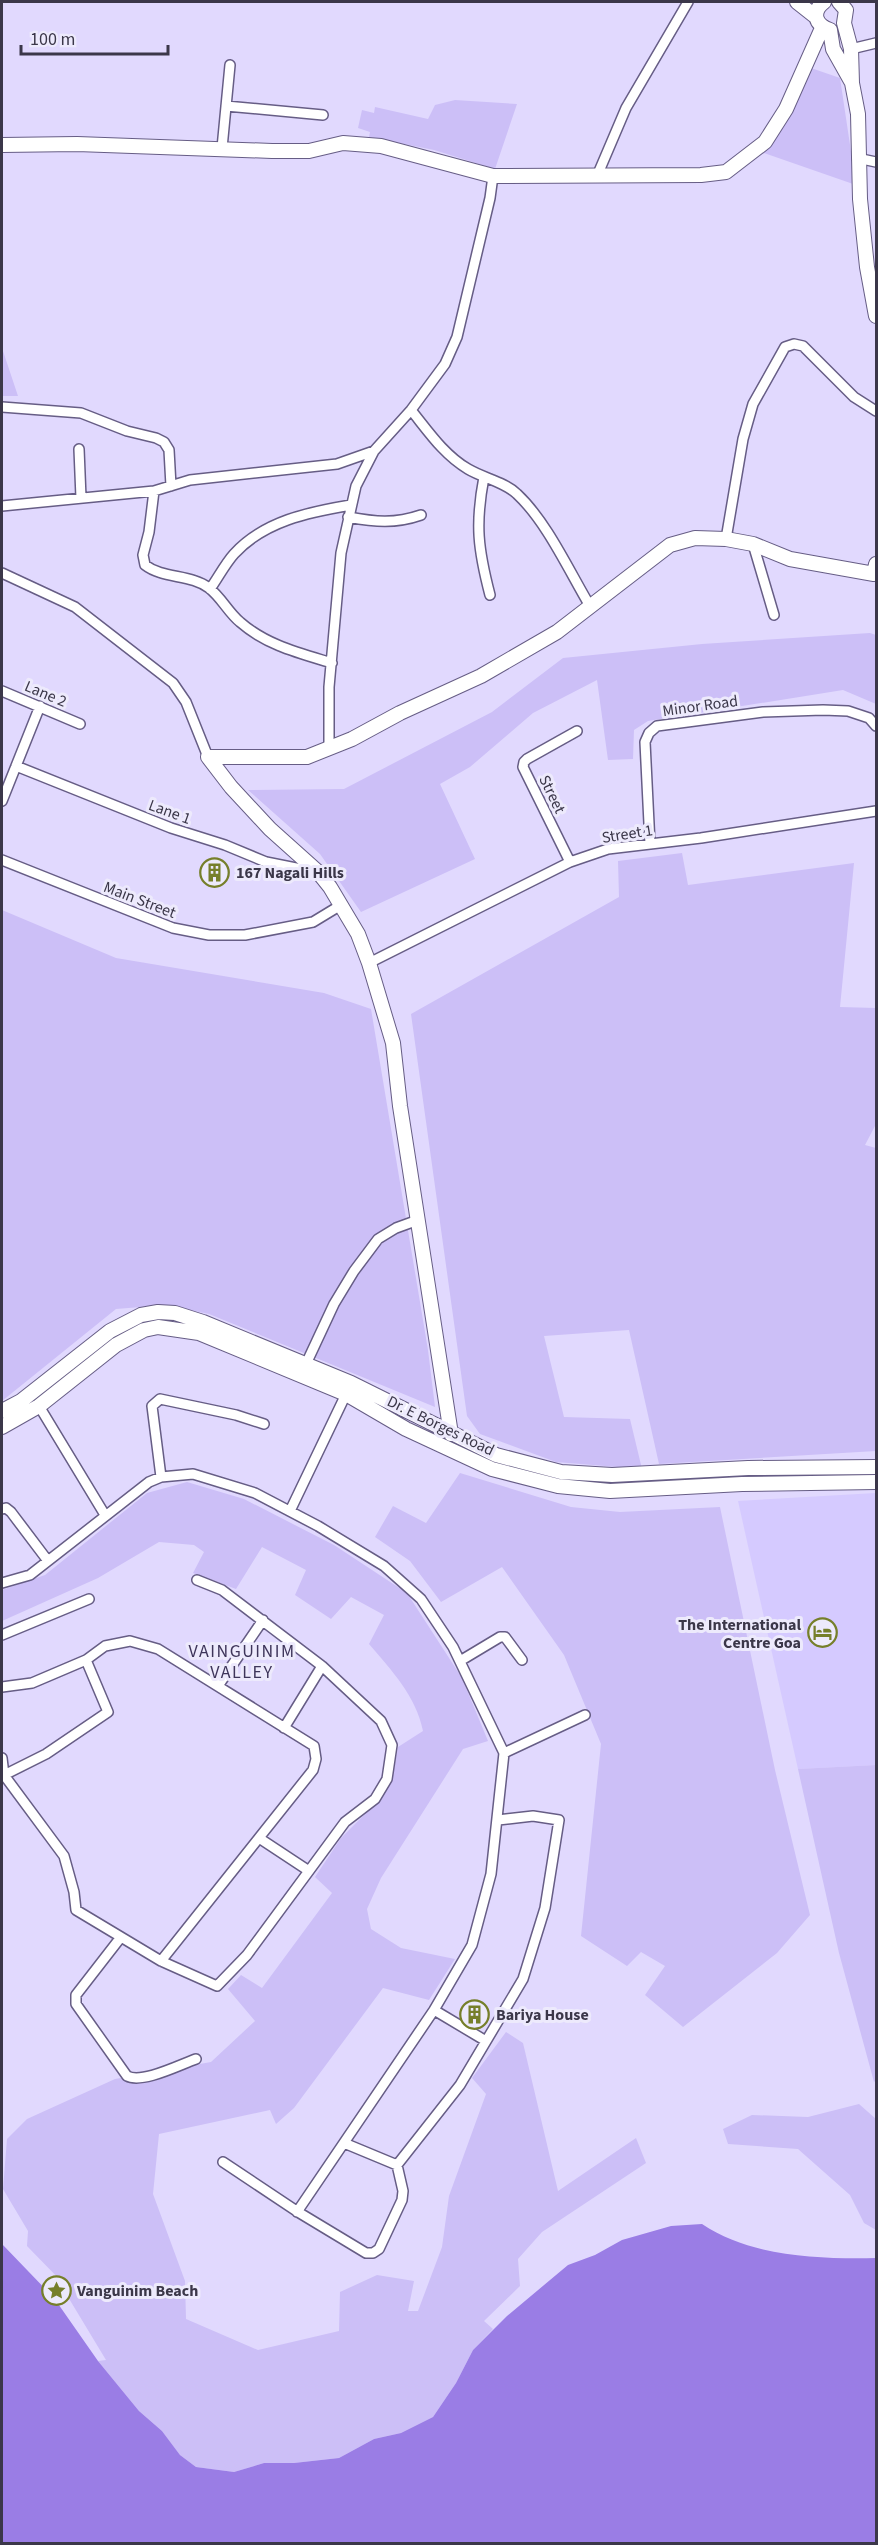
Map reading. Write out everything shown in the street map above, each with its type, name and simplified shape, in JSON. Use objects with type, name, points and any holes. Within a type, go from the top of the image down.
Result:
[{"type":"street","points":[[597,176],[626,108],[688,2]]},
{"type":"street","points":[[797,2],[823,25],[838,29],[844,9]]},
{"type":"street","points":[[821,2],[817,10],[833,50],[852,83]]},
{"type":"street","points":[[844,9],[851,49],[852,83],[858,114],[857,158],[867,267],[876,316]]},
{"type":"street","points":[[2,145],[44,143],[309,151],[343,143],[381,146],[493,176],[701,175],[726,172],[765,142],[786,109],[823,25]]},
{"type":"street","points":[[851,49],[876,43]]},
{"type":"street","points":[[222,148],[230,64]]},
{"type":"street","points":[[226,106],[323,115]]},
{"type":"street","points":[[857,158],[876,162]]},
{"type":"street","points":[[329,748],[329,687],[341,553],[356,486],[374,451],[411,410],[445,364],[457,337],[490,198],[493,176]]},
{"type":"street","points":[[726,539],[743,439],[753,404],[784,346],[794,344],[803,346],[854,397],[876,411]]},
{"type":"street","points":[[2,408],[81,413],[127,431],[156,438],[164,442],[169,450],[171,486]]},
{"type":"street","points":[[411,410],[447,454],[468,469],[515,492],[531,510],[590,606]]},
{"type":"street","points":[[79,449],[81,498]]},
{"type":"street","points":[[2,506],[154,491],[190,480],[337,464],[374,451]]},
{"type":"street","points":[[484,477],[477,530],[479,554],[490,595]]},
{"type":"street","points":[[154,491],[149,532],[143,555],[145,565],[152,570],[200,583],[210,589],[240,622],[258,636],[284,649],[332,663]]},
{"type":"street","points":[[210,589],[233,555],[251,538],[275,524],[316,511],[351,504]]},
{"type":"street","points":[[348,517],[388,523],[421,515]]},
{"type":"street","points":[[208,757],[307,757],[329,748],[481,676],[557,632],[670,545],[695,538],[726,539],[753,544],[790,559],[876,571]]},
{"type":"street","points":[[753,544],[774,615]]},
{"type":"street","points":[[2,573],[75,607],[173,682],[186,702],[208,757],[262,821],[318,872],[330,887],[358,934],[393,1043],[451,1434]]},
{"type":"street","name":"Lane 2","points":[[2,691],[80,724]]},
{"type":"street","points":[[2,801],[40,706]]},
{"type":"street","name":"Minor Road","points":[[650,844],[645,742],[649,733],[657,726],[763,712],[848,711],[869,718],[876,726]]},
{"type":"street","name":"Street","points":[[570,862],[523,767],[527,759],[577,731]]},
{"type":"street","name":"Lane 1","points":[[16,766],[171,828],[225,845],[266,862],[318,872]]},
{"type":"street","name":"Street 1","points":[[369,963],[570,862],[608,849],[876,811]]},
{"type":"street","name":"Main Street","points":[[2,860],[173,928],[208,934],[245,935],[313,922],[341,905]]},
{"type":"street","points":[[306,1364],[334,1304],[354,1271],[378,1239],[396,1228],[418,1220]]},
{"type":"street","name":"Dr. E Borges Road","points":[[2,1411],[21,1401],[125,1321],[158,1312],[175,1313],[306,1364],[349,1388],[406,1430],[492,1468],[558,1486],[610,1491],[741,1484],[876,1482]]},
{"type":"street","name":"Dr. E Borges Road","points":[[2,1427],[39,1406],[116,1345],[144,1330],[158,1327],[199,1333],[349,1388],[496,1455],[561,1472],[612,1475],[748,1468],[876,1467]]},
{"type":"street","points":[[290,1511],[349,1388]]},
{"type":"street","points":[[161,1477],[152,1406],[160,1399],[236,1415],[264,1424]]},
{"type":"street","points":[[39,1406],[105,1515]]},
{"type":"street","points":[[2,1583],[30,1575],[149,1482],[161,1477],[192,1474],[255,1493],[358,1549],[384,1566],[421,1599],[460,1661],[504,1753],[491,1874],[472,1945],[434,2010],[297,2212]]},
{"type":"street","points":[[2,1509],[11,1512],[48,1561]]},
{"type":"street","points":[[86,1660],[108,1712],[46,1754],[2,1766],[64,1856],[74,1892],[76,1910],[160,1961],[217,1986],[247,1955],[345,1822],[375,1799],[387,1779],[392,1745],[381,1721],[322,1666],[222,1590],[197,1580]]},
{"type":"street","points":[[2,1635],[89,1599]]},
{"type":"street","points":[[218,1686],[263,1620]]},
{"type":"street","points":[[460,1661],[500,1637],[505,1637],[522,1659]]},
{"type":"street","points":[[2,1687],[32,1683],[86,1660],[105,1646],[130,1641],[158,1649],[314,1746],[316,1759],[313,1770],[160,1961]]},
{"type":"street","points":[[284,1728],[322,1666]]},
{"type":"street","points":[[504,1753],[585,1715]]},
{"type":"street","points":[[397,2165],[460,2085],[523,1979],[545,1908],[559,1820],[533,1816],[498,1820]]},
{"type":"street","points":[[259,1838],[309,1871]]},
{"type":"street","points":[[121,1937],[75,1995],[76,2004],[126,2076],[133,2079],[196,2059]]},
{"type":"street","points":[[434,2010],[486,2041]]},
{"type":"street","points":[[344,2143],[397,2165]]},
{"type":"street","points":[[223,2162],[297,2212],[366,2253],[373,2253],[379,2249],[402,2200],[403,2191],[397,2165]]},
{"type":"shaded area","points":[[811,68],[840,78],[856,185],[764,153]]},
{"type":"shaded area","points":[[455,100],[517,104],[495,169],[434,150],[369,137],[370,132],[358,128],[362,110],[374,113],[375,107],[428,119],[435,105]]},
{"type":"shaded area","points":[[2,348],[18,396],[2,396]]},
{"type":"shaded area","points":[[870,633],[876,635],[876,704],[843,690],[648,721],[634,730],[633,759],[608,760],[597,680],[533,713],[470,767],[440,784],[475,859],[361,912],[320,854],[248,790],[344,789],[492,712],[563,658],[702,644]]},
{"type":"shaded area","points":[[682,853],[688,885],[854,863],[840,1007],[876,1008],[876,1124],[865,1145],[876,1148],[876,1451],[659,1464],[629,1330],[544,1336],[564,1417],[630,1419],[642,1469],[556,1462],[480,1434],[467,1416],[411,1014],[619,897],[618,861]]},
{"type":"shaded area","points":[[2,910],[116,958],[324,993],[371,1009],[428,1350],[435,1407],[209,1314],[166,1305],[116,1309],[2,1401]]},
{"type":"shaded area","points":[[460,1473],[571,1507],[620,1512],[720,1507],[775,1770],[810,1915],[777,1953],[683,2027],[645,1995],[665,1966],[641,1952],[627,1966],[581,1936],[601,1744],[564,1655],[502,1567],[441,1602],[410,1561],[375,1537],[393,1506],[426,1523]]},
{"type":"shaded area","points":[[187,1482],[244,1499],[334,1545],[407,1593],[462,1678],[488,1741],[463,1749],[381,1878],[367,1909],[371,1929],[401,1948],[455,1959],[429,2000],[383,1988],[294,2108],[276,2124],[270,2110],[159,2134],[153,2194],[185,2281],[186,2319],[258,2350],[339,2331],[340,2292],[377,2275],[414,2281],[408,2311],[418,2311],[442,2247],[449,2196],[486,2094],[472,2078],[506,2032],[523,2043],[558,2191],[636,2138],[646,2163],[542,2232],[518,2259],[520,2286],[484,2321],[493,2329],[473,2350],[456,2383],[433,2417],[401,2433],[374,2439],[339,2458],[294,2463],[264,2463],[234,2472],[196,2467],[180,2455],[162,2431],[139,2411],[98,2361],[106,2360],[68,2297],[63,2283],[27,2246],[28,2231],[3,2189],[7,2139],[27,2119],[115,2079],[211,2062],[255,2021],[228,1989],[241,1975],[262,1988],[332,1893],[315,1877],[341,1838],[374,1805],[392,1781],[398,1747],[423,1731],[420,1718],[409,1695],[369,1644],[384,1615],[351,1597],[331,1619],[295,1595],[306,1570],[262,1547],[236,1589],[193,1573],[204,1552],[194,1545],[159,1542],[98,1578],[2,1621],[2,1590],[45,1575],[147,1493]]},
{"type":"shaded area","name":"The International Centre Goa","points":[[876,1493],[876,1765],[798,1769],[738,1501]]},
{"type":"shaded area","points":[[876,1765],[876,2080],[874,2082],[839,1953],[798,1769]]},
{"type":"shaded area","points":[[859,2104],[876,2119],[876,2230],[864,2223],[850,2195],[798,2149],[728,2144],[723,2129],[752,2115],[808,2117]]},
{"type":"shaded area","points":[[702,2224],[721,2235],[764,2250],[832,2258],[876,2258],[876,2543],[2,2543],[2,2244],[54,2298],[98,2361],[139,2411],[162,2431],[180,2455],[196,2467],[234,2472],[264,2463],[294,2463],[339,2458],[374,2439],[401,2433],[433,2417],[456,2383],[473,2350],[507,2316],[568,2265],[595,2255],[622,2240],[671,2226]]},
{"type":"place","name":"167 Nagali Hills","points":[[215,872]]},
{"type":"place","name":"The International Centre Goa","points":[[822,1633]]},
{"type":"place","name":"Bariya House","points":[[475,2014]]},
{"type":"place","name":"Vanguinim Beach","points":[[56,2290]]},
{"type":"district","name":"VAINGUINIM VALLEY","points":[[242,1661]]}]
